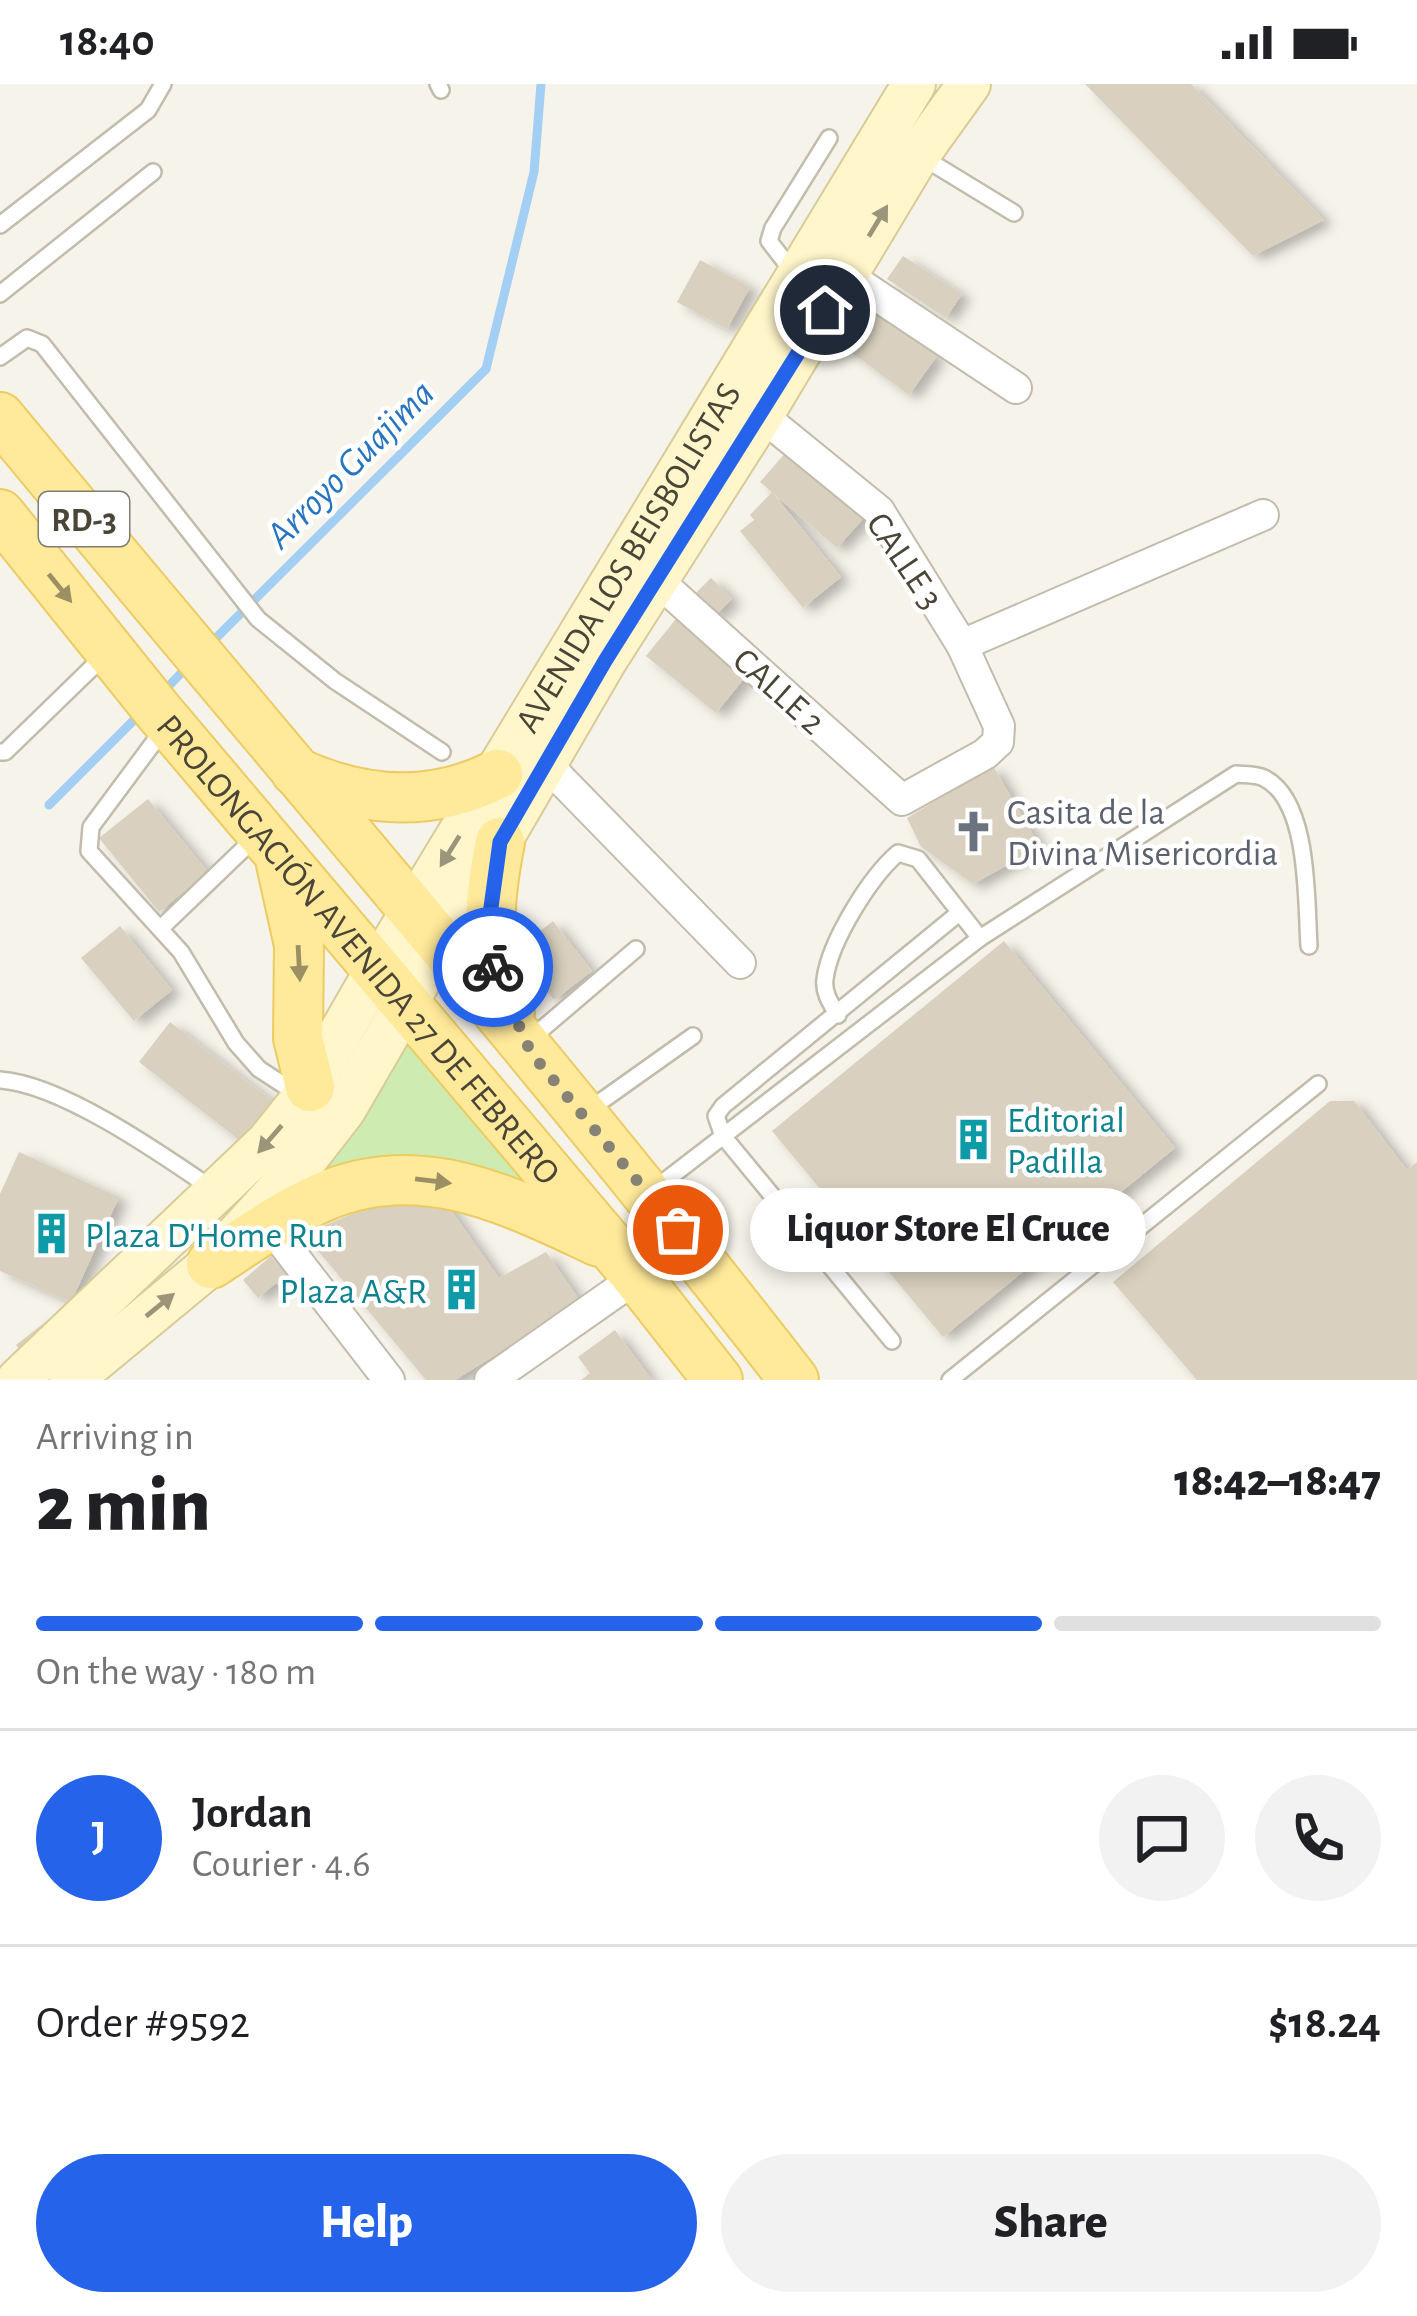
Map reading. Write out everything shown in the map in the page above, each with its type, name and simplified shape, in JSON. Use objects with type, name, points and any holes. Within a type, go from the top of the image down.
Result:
[{"type":"main road","name":"AVENIDA LOS BEISBOLISTAS","points":[[428,928],[500,842],[657,580],[746,403],[797,277],[914,84]]},
{"type":"main road","name":"AVENIDA LOS BEISBOLISTAS","points":[[392,987],[428,928],[498,774],[574,644],[746,403],[845,275],[918,154],[969,84]]},
{"type":"main road","name":"PROLONGACIÓN AVENIDA 27 DE FEBRERO","points":[[0,417],[215,679],[584,1113],[794,1380]]},
{"type":"main road","name":"PROLONGACIÓN AVENIDA 27 DE FEBRERO","points":[[0,514],[164,717],[626,1263],[718,1380]]},
{"type":"main road","points":[[292,770],[359,795],[395,799],[467,790],[498,774]]},
{"type":"main road","points":[[268,840],[299,945],[298,1038],[306,1092]]},
{"type":"main road","points":[[500,842],[488,929],[494,972],[529,1048]]},
{"type":"main road","points":[[18,1380],[268,1142],[392,987]]},
{"type":"main road","points":[[211,1264],[344,1110],[392,987]]},
{"type":"main road","points":[[71,1380],[211,1264],[270,1226],[326,1196],[354,1187],[419,1178],[468,1186],[500,1197],[626,1263]]},
{"type":"street","points":[[845,275],[1016,388]]},
{"type":"street","name":"CALLE 3","points":[[746,403],[879,511],[962,645],[999,726],[998,742]]},
{"type":"street","points":[[962,645],[1263,515]]},
{"type":"street","name":"CALLE 2","points":[[657,580],[902,800],[998,742]]},
{"type":"street","points":[[544,762],[740,963]]},
{"type":"street","points":[[270,1226],[389,1380]]},
{"type":"street","points":[[490,1380],[626,1263]]},
{"type":"lane","points":[[0,225],[148,110],[164,84]]},
{"type":"lane","points":[[797,277],[769,242],[773,228],[830,138]]},
{"type":"lane","points":[[918,154],[1014,213]]},
{"type":"lane","points":[[0,294],[152,172]]},
{"type":"lane","points":[[0,356],[27,338],[42,344],[258,619],[334,682],[442,752]]},
{"type":"lane","points":[[0,752],[115,656]]},
{"type":"lane","points":[[164,717],[91,827],[89,851],[161,928],[194,972],[236,1043],[260,1069],[306,1092]]},
{"type":"lane","points":[[649,1193],[980,938],[1236,774],[1262,776],[1282,793],[1294,820],[1303,853],[1310,946]]},
{"type":"lane","points":[[161,928],[268,840]]},
{"type":"lane","points":[[838,1015],[825,981],[839,936],[886,863],[898,853],[918,860],[980,938]]},
{"type":"lane","points":[[892,1340],[723,1136],[716,1116],[959,914]]},
{"type":"lane","points":[[529,1048],[636,950]]},
{"type":"lane","points":[[584,1113],[693,1036]]},
{"type":"lane","points":[[0,1080],[16,1081],[100,1118],[218,1193]]},
{"type":"lane","points":[[950,1380],[1318,1084]]},
{"type":"green space","points":[[410,1035],[565,1216],[318,1174]]},
{"type":"building","points":[[1085,84],[1191,84],[1324,220],[1253,256]]},
{"type":"building","points":[[903,256],[962,294],[946,318],[887,279]]},
{"type":"building","points":[[700,260],[750,287],[727,329],[677,302]]},
{"type":"building","points":[[869,306],[937,356],[909,395],[840,344]]},
{"type":"building","points":[[795,442],[872,509],[837,548],[760,482]]},
{"type":"building","points":[[772,492],[841,577],[803,608],[740,531],[754,520],[750,515]]},
{"type":"building","points":[[711,578],[732,599],[713,618],[692,597]]},
{"type":"building","points":[[680,614],[751,670],[716,713],[646,656]]},
{"type":"building","name":"Casita de la Divina Misericordia","points":[[993,766],[1040,847],[973,884],[921,847],[907,818]]},
{"type":"building","points":[[148,799],[208,872],[159,912],[99,838]]},
{"type":"building","points":[[553,921],[592,971],[554,1000],[529,968],[531,938]]},
{"type":"building","points":[[120,926],[172,990],[134,1021],[81,958]]},
{"type":"building","name":"Editorial Padilla","points":[[1004,941],[1175,1148],[943,1337],[772,1131]]},
{"type":"building","points":[[170,1022],[275,1103],[243,1143],[139,1062]]},
{"type":"building","points":[[1330,1101],[1354,1101],[1407,1170],[1417,1162],[1417,1380],[1197,1380],[1113,1282]]},
{"type":"building","name":"Plaza D'Home Run","points":[[19,1152],[119,1197],[71,1302],[0,1271],[0,1194]]},
{"type":"building","name":"Plaza A&R","points":[[443,1199],[499,1278],[546,1252],[581,1302],[455,1380],[426,1380],[304,1234],[373,1205]]},
{"type":"building","points":[[271,1256],[290,1278],[258,1298],[243,1280]]},
{"type":"building","points":[[71,1302],[28,1360],[16,1345]]},
{"type":"building","points":[[615,1330],[652,1380],[581,1380],[590,1373],[578,1357]]},
{"type":"waterway","name":"Arroyo Guajima","points":[[207,647],[486,369],[534,172],[541,84]]},
{"type":"waterway","name":"Arroyo Guajima","points":[[161,694],[187,667]]},
{"type":"waterway","name":"Arroyo Guajima","points":[[49,805],[140,714]]},
{"type":"way so far","points":[[493,967],[531,1053],[678,1230]]},
{"type":"place","name":"Casita de la Divina Misericordia","points":[[973,832]]},
{"type":"place","name":"Editorial Padilla","points":[[973,1140]]},
{"type":"place","name":"Liquor Store El Cruce","points":[[678,1230]]},
{"type":"place","name":"Plaza D'Home Run","points":[[51,1234]]},
{"type":"place","name":"Plaza A&R","points":[[461,1290]]},
{"type":"route","points":[[493,967],[488,929],[500,842],[605,661],[825,310]]}]
